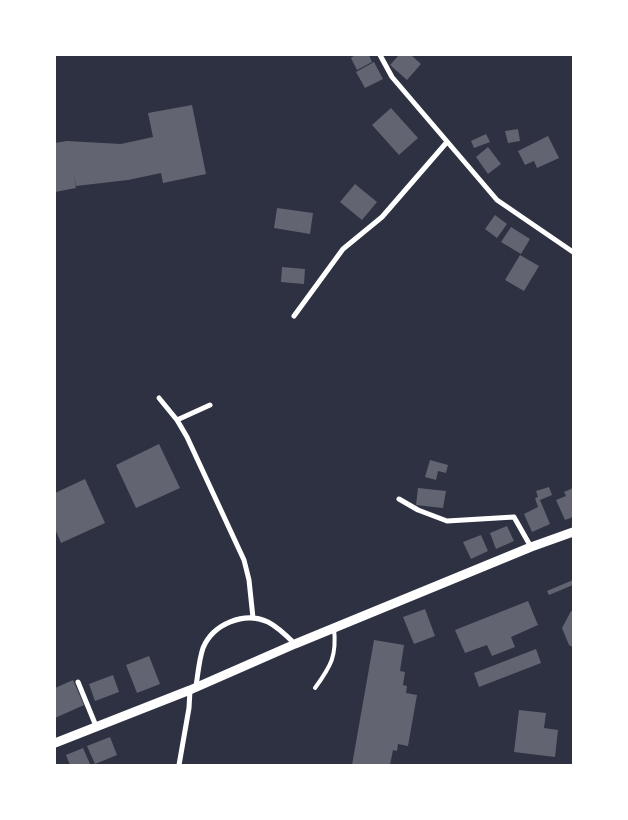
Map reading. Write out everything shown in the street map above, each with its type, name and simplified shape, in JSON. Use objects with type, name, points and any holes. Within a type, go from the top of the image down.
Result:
[{"type":"street","points":[[380,55],[392,77],[497,200],[573,252]]},
{"type":"street","points":[[294,316],[343,248],[382,217],[447,142]]},
{"type":"street","points":[[159,398],[177,420],[187,437],[244,560],[249,580],[253,618]]},
{"type":"street","points":[[177,420],[210,405]]},
{"type":"street","points":[[399,499],[418,510],[447,521],[514,517],[531,547]]},
{"type":"street","points":[[55,743],[193,688],[531,547],[573,532]]},
{"type":"street","points":[[179,765],[193,688],[204,648],[212,634],[226,623],[253,618],[266,621],[277,627],[295,644]]},
{"type":"street","points":[[78,682],[96,726]]},
{"type":"lane","points":[[315,688],[332,661],[336,645],[334,628]]},
{"type":"building","points":[[355,55],[369,55],[372,62],[357,70],[351,58]]},
{"type":"building","points":[[399,55],[411,55],[421,64],[407,80],[390,65]]},
{"type":"building","points":[[374,62],[383,79],[365,88],[356,72]]},
{"type":"building","points":[[192,105],[206,174],[163,183],[161,173],[128,180],[76,186],[73,171],[76,188],[55,192],[55,143],[67,141],[121,144],[153,137],[148,113]]},
{"type":"building","points":[[391,108],[418,138],[399,155],[372,125]]},
{"type":"building","points":[[518,129],[520,141],[508,143],[505,131]]},
{"type":"building","points":[[486,134],[490,142],[474,148],[471,141]]},
{"type":"building","points":[[548,136],[559,158],[537,168],[534,161],[525,165],[518,151]]},
{"type":"building","points":[[488,147],[501,164],[488,174],[476,157]]},
{"type":"building","points":[[355,184],[377,202],[362,220],[340,202]]},
{"type":"building","points":[[277,208],[313,213],[310,234],[274,228]]},
{"type":"building","points":[[495,215],[507,224],[497,238],[485,229]]},
{"type":"building","points":[[511,227],[530,239],[521,254],[501,242]]},
{"type":"building","points":[[520,255],[539,266],[524,291],[505,280]]},
{"type":"building","points":[[282,267],[305,269],[304,284],[281,282]]},
{"type":"building","points":[[159,444],[180,488],[136,508],[116,465]]},
{"type":"building","points":[[430,460],[448,465],[446,473],[438,471],[436,480],[425,477]]},
{"type":"building","points":[[85,479],[105,523],[61,543],[55,529],[55,493]]},
{"type":"building","points":[[549,487],[552,495],[540,500],[550,524],[532,532],[524,514],[538,507],[535,498],[538,497],[536,491]]},
{"type":"building","points":[[418,488],[446,491],[443,508],[416,505]]},
{"type":"building","points":[[573,488],[573,517],[565,520],[556,500],[566,496],[564,492]]},
{"type":"building","points":[[507,526],[514,541],[496,549],[490,533]]},
{"type":"building","points":[[481,535],[488,551],[471,559],[463,542]]},
{"type":"building","points":[[573,580],[573,585],[549,595],[547,591]]},
{"type":"building","points":[[528,601],[538,625],[511,637],[515,647],[492,656],[487,645],[465,653],[455,630]]},
{"type":"building","points":[[425,609],[435,636],[414,644],[403,617]]},
{"type":"building","points":[[571,611],[573,612],[573,647],[569,645],[562,628]]},
{"type":"building","points":[[374,640],[404,645],[400,671],[405,672],[403,685],[407,686],[406,693],[417,695],[408,746],[398,744],[397,751],[393,750],[390,765],[352,765]]},
{"type":"building","points":[[536,649],[541,663],[479,687],[474,673]]},
{"type":"building","points":[[149,656],[160,684],[137,693],[126,665]]},
{"type":"building","points":[[113,675],[119,692],[95,701],[89,684]]},
{"type":"building","points":[[73,680],[84,705],[55,718],[55,688]]},
{"type":"building","points":[[519,710],[546,713],[544,728],[558,730],[555,757],[514,752]]},
{"type":"building","points":[[110,737],[117,755],[95,764],[87,746]]},
{"type":"building","points":[[83,748],[90,764],[70,765],[66,755]]}]
